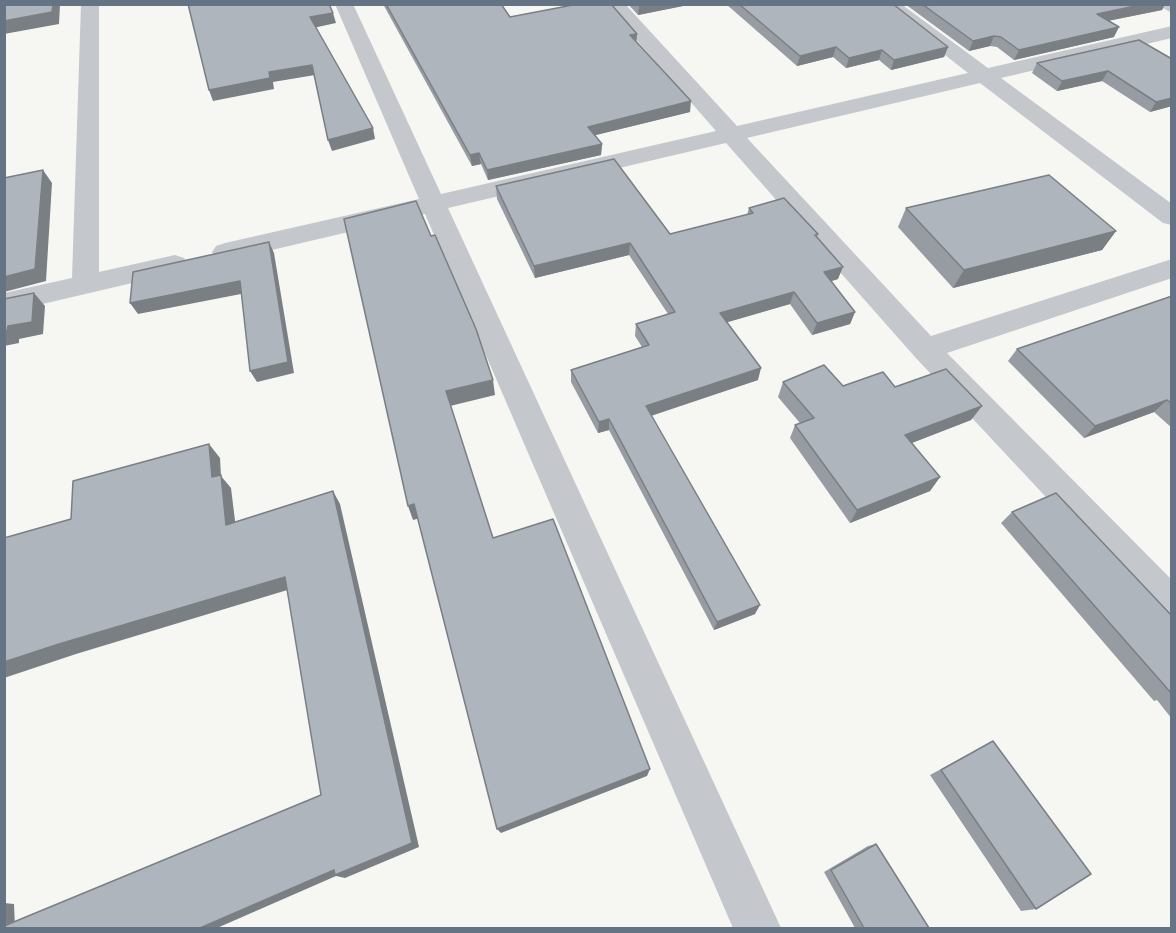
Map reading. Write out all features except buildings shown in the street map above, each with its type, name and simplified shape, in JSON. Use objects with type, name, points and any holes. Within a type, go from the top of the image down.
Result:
[{"type":"street","points":[[84,285],[90,4]]},
{"type":"street","points":[[344,4],[757,928]]},
{"type":"street","points":[[614,4],[925,348],[1172,606]]},
{"type":"street","points":[[889,4],[1172,217]]},
{"type":"street","points":[[1165,4],[1172,8]]},
{"type":"street","points":[[4,303],[1172,32]]},
{"type":"street","points":[[925,348],[1172,268]]}]
